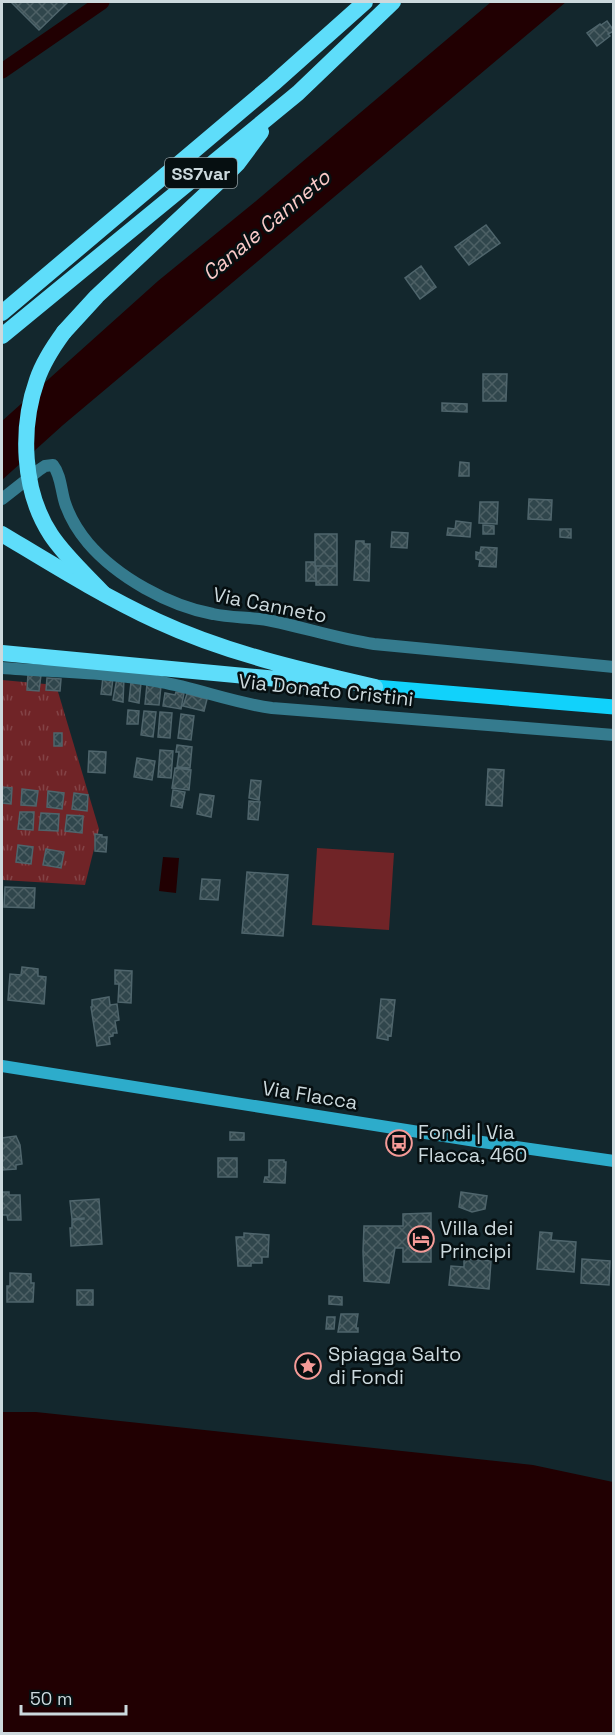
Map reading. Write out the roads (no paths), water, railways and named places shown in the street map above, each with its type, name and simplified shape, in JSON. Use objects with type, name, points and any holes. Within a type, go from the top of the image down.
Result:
[{"type":"highway","name":"SS7var","points":[[2,313],[273,84],[365,2]]},
{"type":"highway","name":"SS7var","points":[[2,336],[278,110],[393,2]]},
{"type":"highway","points":[[103,593],[51,534],[35,500],[29,475],[27,435],[37,380],[64,332],[97,296],[223,178],[278,110]]},
{"type":"highway","points":[[2,534],[103,593],[165,624],[244,654],[375,687]]},
{"type":"highway","points":[[2,653],[375,687]]},
{"type":"main road","points":[[375,687],[614,707]]},
{"type":"main road","name":"Via Flacca","points":[[2,1066],[402,1130],[614,1161]]},
{"type":"street","name":"Via Canneto","points":[[2,499],[39,470],[53,465],[58,472],[68,512],[80,534],[96,552],[142,586],[201,612],[264,620],[337,638],[381,645],[614,667]]},
{"type":"street","name":"Via Donato Cristini","points":[[2,668],[148,679],[236,702],[272,708],[614,735]]},
{"type":"water","name":"Canale Canneto","points":[[491,2],[566,2],[63,425],[2,480],[2,421],[158,281]]},
{"type":"water","points":[[163,857],[179,858],[176,893],[159,891]]},
{"type":"water","points":[[2,1412],[36,1412],[533,1465],[613,1482],[613,1733],[2,1733]]},
{"type":"waterway","points":[[2,71],[102,2]]},
{"type":"place","name":"Fondi | Via Flacca, 460","points":[[399,1143]]},
{"type":"place","name":"Villa dei Principi","points":[[421,1239]]},
{"type":"place","name":"Spiagga Salto di Fondi","points":[[308,1366]]}]
